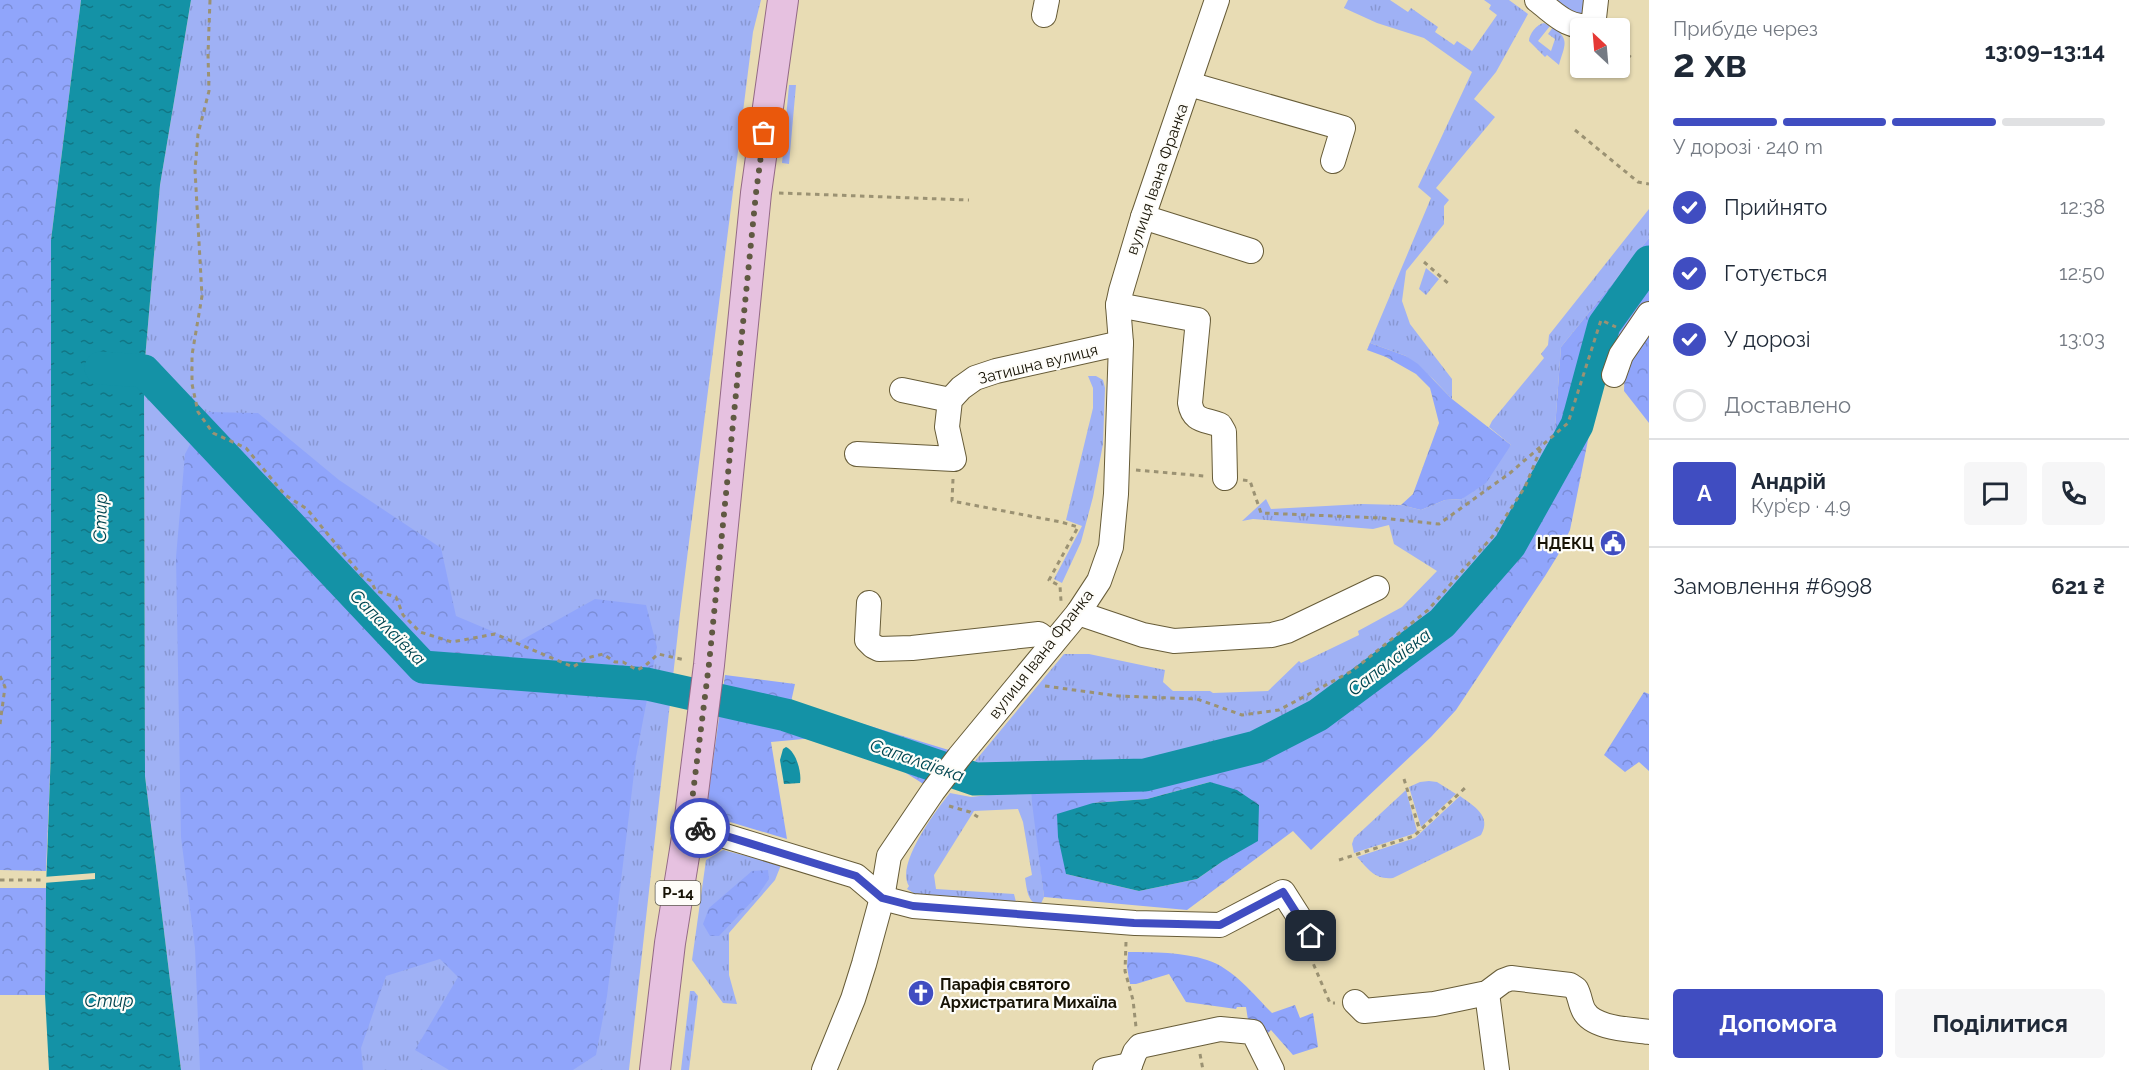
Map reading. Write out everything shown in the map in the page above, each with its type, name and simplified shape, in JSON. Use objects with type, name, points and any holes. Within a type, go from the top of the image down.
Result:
[{"type":"main road","name":"Р-14","points":[[655,1070],[670,943],[689,825],[708,671],[756,193],[783,0]]},
{"type":"street","name":"вулиця Івана Франка","points":[[824,1070],[853,999],[882,898],[889,856],[940,798],[959,757],[1078,613],[1099,581],[1111,547],[1116,495],[1121,344],[1118,305],[1143,217],[1217,0]]},
{"type":"street","points":[[1537,0],[1567,23],[1577,27],[1593,27],[1596,0]]},
{"type":"street","points":[[1190,84],[1343,128],[1333,161]]},
{"type":"street","points":[[1143,217],[1251,251]]},
{"type":"street","points":[[1118,305],[1198,320],[1191,412],[1196,417],[1220,425],[1224,432],[1225,478]]},
{"type":"street","points":[[1614,375],[1621,355],[1649,314]]},
{"type":"street","name":"Затишна вулиця","points":[[950,400],[975,378],[996,371],[1121,344]]},
{"type":"street","points":[[857,454],[954,459],[946,427],[950,400],[902,390]]},
{"type":"street","points":[[1078,613],[1143,634],[1174,641],[1212,640],[1287,631],[1377,588]]},
{"type":"street","points":[[869,603],[867,640],[879,649],[912,648],[1039,634],[1052,644]]},
{"type":"street","points":[[689,825],[856,876],[882,898],[913,906],[1134,923],[1220,925],[1283,892],[1311,936]]},
{"type":"street","points":[[1355,1002],[1364,1011],[1434,1004],[1487,993],[1511,978],[1570,986],[1576,989],[1583,1010],[1589,1019],[1598,1024],[1649,1032]]},
{"type":"street","points":[[1487,993],[1497,1070]]},
{"type":"street","points":[[1105,1070],[1220,1029],[1253,1032],[1272,1070]]},
{"type":"path","points":[[210,0],[209,91],[198,134],[195,170],[202,296],[192,355],[192,384],[198,412],[213,433],[246,448],[285,495],[307,509],[363,577],[371,581],[376,591],[396,597],[403,615],[420,632],[452,642],[495,634],[573,667],[587,658],[603,654],[615,662],[623,662],[637,670],[658,654],[708,671]]},
{"type":"path","points":[[1575,130],[1638,182],[1649,184]]},
{"type":"path","points":[[756,193],[969,200]]},
{"type":"path","points":[[1424,262],[1449,284]]},
{"type":"path","points":[[1320,516],[1382,518],[1439,524],[1510,473],[1568,423],[1600,320],[1612,325]]},
{"type":"path","points":[[1040,686],[1144,698],[1197,699],[1242,715],[1280,710],[1352,671],[1428,610],[1492,537],[1525,487],[1542,446]]},
{"type":"path","points":[[954,459],[952,501],[1078,527],[1049,580],[1060,586]]},
{"type":"path","points":[[0,676],[5,687],[0,724]]},
{"type":"path","points":[[1404,779],[1420,831]]},
{"type":"path","points":[[1339,860],[1414,836],[1465,788]]},
{"type":"path","points":[[940,798],[978,818]]},
{"type":"path","points":[[0,880],[43,880]]},
{"type":"path","points":[[1134,923],[1126,935],[1125,971],[1133,1000],[1134,1060]]},
{"type":"path","points":[[1311,936],[1308,953],[1330,1003]]},
{"type":"path","points":[[1199,1052],[1203,1070]]},
{"type":"green space","points":[[0,0],[81,0],[51,240],[51,749],[46,871],[0,870]]},
{"type":"green space","points":[[191,0],[761,0],[753,32],[680,614],[629,1070],[181,1070],[145,776],[144,371],[160,185]]},
{"type":"green space","points":[[1348,0],[1390,0],[1408,12],[1411,8],[1438,27],[1435,32],[1454,45],[1457,41],[1472,51],[1497,15],[1489,9],[1491,5],[1484,0],[1509,0],[1528,14],[1496,72],[1474,99],[1495,117],[1436,188],[1449,200],[1444,206],[1444,224],[1406,271],[1402,301],[1410,324],[1452,379],[1452,399],[1406,356],[1370,343],[1431,198],[1418,187],[1472,72],[1424,38],[1377,23],[1344,8]]},
{"type":"green space","points":[[1549,0],[1586,0],[1585,9],[1581,16]]},
{"type":"green space","points":[[1544,23],[1550,26],[1538,41],[1551,51],[1555,39],[1548,34],[1553,27],[1564,40],[1559,65],[1547,55],[1545,57],[1529,41],[1534,30]]},
{"type":"green space","points":[[789,85],[796,85],[789,164],[782,163]]},
{"type":"green space","points":[[1649,209],[1649,238],[1561,347],[1554,442],[1546,472],[1501,540],[1436,618],[1314,705],[1249,740],[1144,765],[1030,766],[986,769],[971,766],[1064,654],[1089,654],[1165,670],[1163,682],[1173,691],[1210,691],[1213,693],[1268,691],[1299,661],[1301,663],[1359,635],[1358,631],[1402,607],[1437,571],[1394,544],[1389,525],[1373,529],[1253,519],[1242,521],[1266,499],[1271,509],[1362,504],[1401,505],[1421,510],[1445,500],[1462,499],[1511,445],[1489,427],[1492,421],[1544,358],[1541,354],[1548,345],[1549,335]]},
{"type":"green space","points":[[1649,238],[1649,309],[1604,371],[1600,380],[1570,530],[1545,576],[1456,710],[1431,737],[1311,850],[1293,831],[1187,910],[1044,897],[1032,803],[1030,766],[1144,765],[1249,740],[1314,705],[1436,618],[1500,540],[1546,472],[1554,442],[1561,347]],"holes":[[[1210,782],[1223,861],[1197,879],[1139,891],[1066,874],[1093,803],[1147,799]]]},
{"type":"green space","points":[[1426,268],[1439,279],[1426,295],[1419,289]]},
{"type":"green space","points":[[1649,323],[1649,423],[1624,391],[1625,365]]},
{"type":"green space","points":[[1370,343],[1406,356],[1418,364],[1452,399],[1511,445],[1486,483],[1462,499],[1445,500],[1421,510],[1401,505],[1413,494],[1439,423],[1430,388],[1416,374],[1386,357],[1367,350]]},
{"type":"green space","points":[[1088,376],[1096,376],[1103,380],[1105,388],[1103,444],[1093,497],[1081,542],[1062,583],[1054,579],[1082,526],[1066,520],[1093,408],[1093,388]]},
{"type":"green space","points":[[207,412],[258,413],[339,480],[441,548],[456,616],[518,642],[595,599],[646,605],[657,647],[636,757],[607,996],[596,1055],[573,1070],[449,1070],[415,1050],[458,977],[440,959],[386,976],[361,1048],[363,1070],[200,1070],[195,948],[181,837],[176,557],[185,454]]},
{"type":"green space","points":[[725,675],[795,684],[791,702],[952,751],[925,785],[868,749],[814,738],[771,742],[787,839],[720,819],[711,808],[708,797]]},
{"type":"green space","points":[[1644,692],[1649,694],[1649,771],[1639,762],[1625,772],[1604,755]]},
{"type":"green space","points":[[1429,781],[1437,782],[1456,794],[1421,827],[1409,787]]},
{"type":"green space","points":[[1032,790],[1044,897],[1040,906],[1032,901],[1027,891],[1025,878],[1032,875],[1023,822],[1018,809],[974,811],[934,875],[936,889],[1014,894],[1016,902],[928,896],[915,894],[907,889],[909,886],[906,877],[912,852],[927,824],[950,793],[971,797]]},
{"type":"green space","points":[[1406,790],[1417,831],[1354,853],[1352,844],[1354,838]]},
{"type":"green space","points":[[1460,796],[1476,808],[1483,817],[1484,828],[1481,835],[1393,878],[1377,875],[1357,857],[1415,838]]},
{"type":"green space","points":[[723,850],[781,865],[775,880],[729,933],[729,975],[737,1004],[723,1003],[692,960],[706,860]]},
{"type":"green space","points":[[768,870],[769,879],[758,895],[719,936],[710,936],[703,924],[709,908],[752,871]]},
{"type":"green space","points":[[0,888],[46,888],[45,995],[0,995]]},
{"type":"green space","points":[[1128,952],[1178,954],[1197,957],[1217,964],[1242,983],[1272,1013],[1295,1005],[1300,1018],[1313,1013],[1318,1047],[1293,1055],[1271,1030],[1265,1036],[1248,1020],[1246,1007],[1236,1009],[1186,1002],[1169,974],[1130,984],[1127,967]]},
{"type":"green space","points":[[690,991],[694,991],[698,996],[689,1070],[681,1070]]},
{"type":"water","name":"Стир","points":[[81,0],[191,0],[160,185],[144,371],[145,776],[181,1070],[49,1070],[45,995],[51,749],[51,240]]},
{"type":"water","points":[[786,747],[793,753],[798,763],[800,783],[784,784],[780,760],[783,749]]},
{"type":"water","points":[[1210,782],[1237,790],[1259,805],[1258,841],[1197,879],[1139,891],[1066,874],[1058,837],[1057,814],[1093,803],[1147,799]]},
{"type":"pier","points":[[95,873],[95,879],[43,883],[43,877]]},
{"type":"waterway","name":"Сапалаївка","points":[[101,368],[144,371],[423,667],[647,684],[786,715],[975,779],[1145,775],[1256,747],[1318,715],[1442,623],[1510,545],[1577,425],[1604,325],[1649,262]]},
{"type":"way so far","points":[[700,828],[689,825],[709,664],[764,133]]},
{"type":"place","name":"НДЕКЦ","points":[[1613,543]]},
{"type":"place","name":"Парафія святого Архистратига Михаїла","points":[[921,993]]},
{"type":"route","points":[[700,828],[856,876],[882,898],[913,906],[1134,923],[1220,925],[1283,892],[1311,936]]}]
